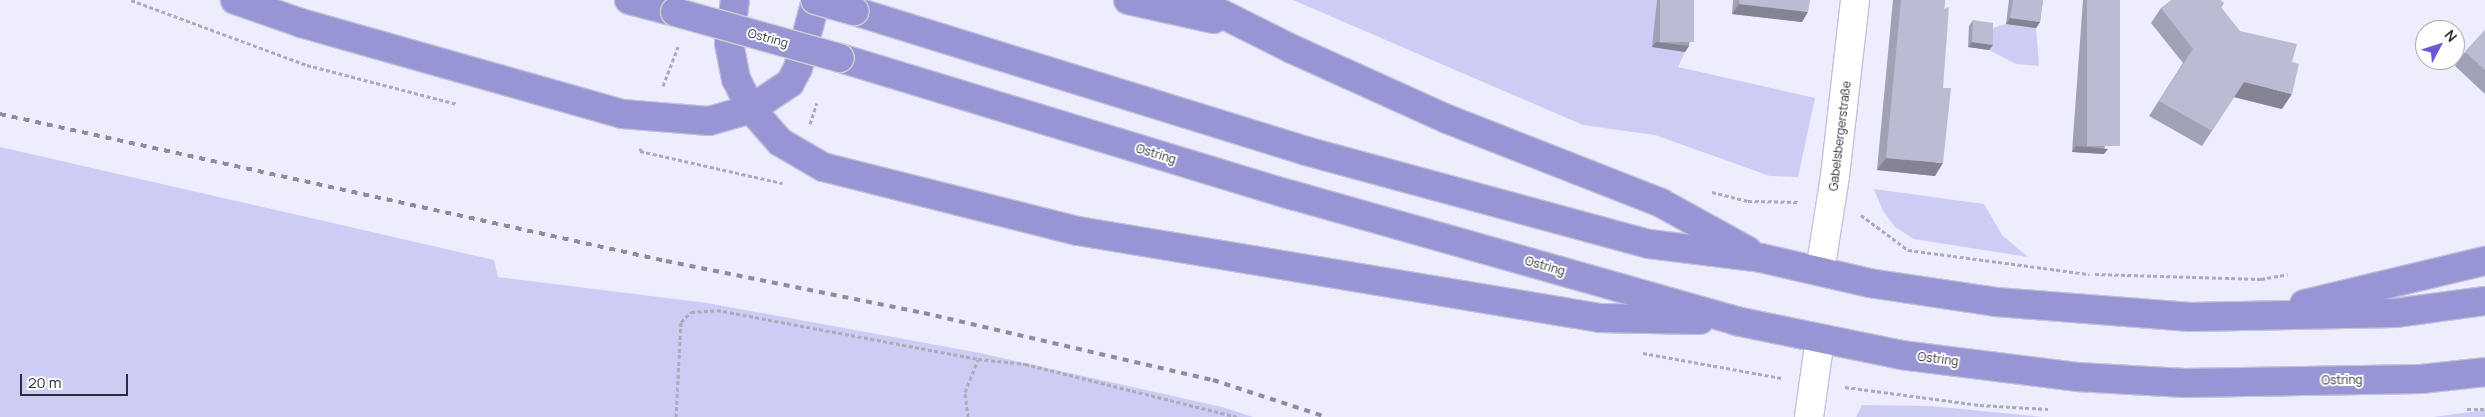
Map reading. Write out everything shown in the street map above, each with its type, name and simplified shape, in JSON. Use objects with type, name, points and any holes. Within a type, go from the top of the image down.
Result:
[{"type":"highway","points":[[235,0],[301,23],[622,114],[709,121],[751,109],[790,83],[798,68],[816,0],[1306,151],[1649,244],[1761,258],[1906,289],[1996,302],[2190,317],[2395,313],[2485,301]]},
{"type":"highway","name":"Ostring","points":[[629,0],[840,58],[1292,195],[1736,321],[1820,339],[1901,355],[2076,377],[2185,383],[2421,379],[2485,372]]},
{"type":"highway","points":[[735,0],[729,44],[736,79],[751,109],[780,142],[823,167],[1078,231],[1600,318],[1736,321]]},
{"type":"highway","points":[[1128,0],[1243,25]]},
{"type":"highway","points":[[1194,0],[1243,25],[1447,120],[1662,203],[1761,258]]},
{"type":"highway","points":[[2246,317],[2485,262]]},
{"type":"street","name":"Gabelsbergerstraße","points":[[1820,271],[1831,208],[1855,0]]},
{"type":"street","points":[[1809,417],[1820,339]]},
{"type":"path","points":[[1831,208],[1867,217],[1888,238],[1908,250],[1930,254],[2091,274],[2261,279],[2289,274]]},
{"type":"path","points":[[676,417],[681,322],[691,312],[717,310],[978,359],[1025,364],[1238,417]]},
{"type":"path","points":[[968,417],[965,392],[978,359]]},
{"type":"shaded area","points":[[1293,0],[1657,0],[1653,47],[1685,52],[1678,67],[1815,98],[1798,177],[1770,176],[1655,135],[1583,125]]},
{"type":"shaded area","points":[[2006,24],[2036,28],[2039,66],[2016,64],[1989,50],[1989,29]]},
{"type":"shaded area","points":[[0,147],[494,260],[498,277],[707,303],[980,353],[1222,407],[1253,417],[0,417]]},
{"type":"shaded area","points":[[1874,189],[1984,204],[2002,235],[2028,257],[1914,239],[1895,227],[1883,211]]},
{"type":"shaded area","points":[[1862,405],[1930,406],[2043,417],[1856,417]]},
{"type":"shaded area","points":[[2485,410],[2485,417],[2433,417]]},
{"type":"building","points":[[1660,0],[1694,0],[1694,42],[1660,42]]},
{"type":"building","points":[[1739,0],[1810,0],[1808,12],[1739,4]]},
{"type":"building","points":[[1901,0],[1945,0],[1944,9],[1949,7],[1943,88],[1951,88],[1943,163],[1886,158]]},
{"type":"building","points":[[2013,0],[2043,0],[2040,22],[2010,18]]},
{"type":"building","points":[[2087,0],[2120,0],[2120,146],[2087,146]]},
{"type":"building","points":[[2171,0],[2221,0],[2224,3],[2220,6],[2240,31],[2297,44],[2292,62],[2299,64],[2292,94],[2244,82],[2212,131],[2159,101],[2193,49],[2161,8]]},
{"type":"building","points":[[1973,20],[1993,23],[1993,45],[1972,42]]},
{"type":"building","points":[[2485,30],[2485,70],[2465,52]]},
{"type":"railway","points":[[0,114],[666,261],[924,313],[1213,380],[1326,417]]}]
